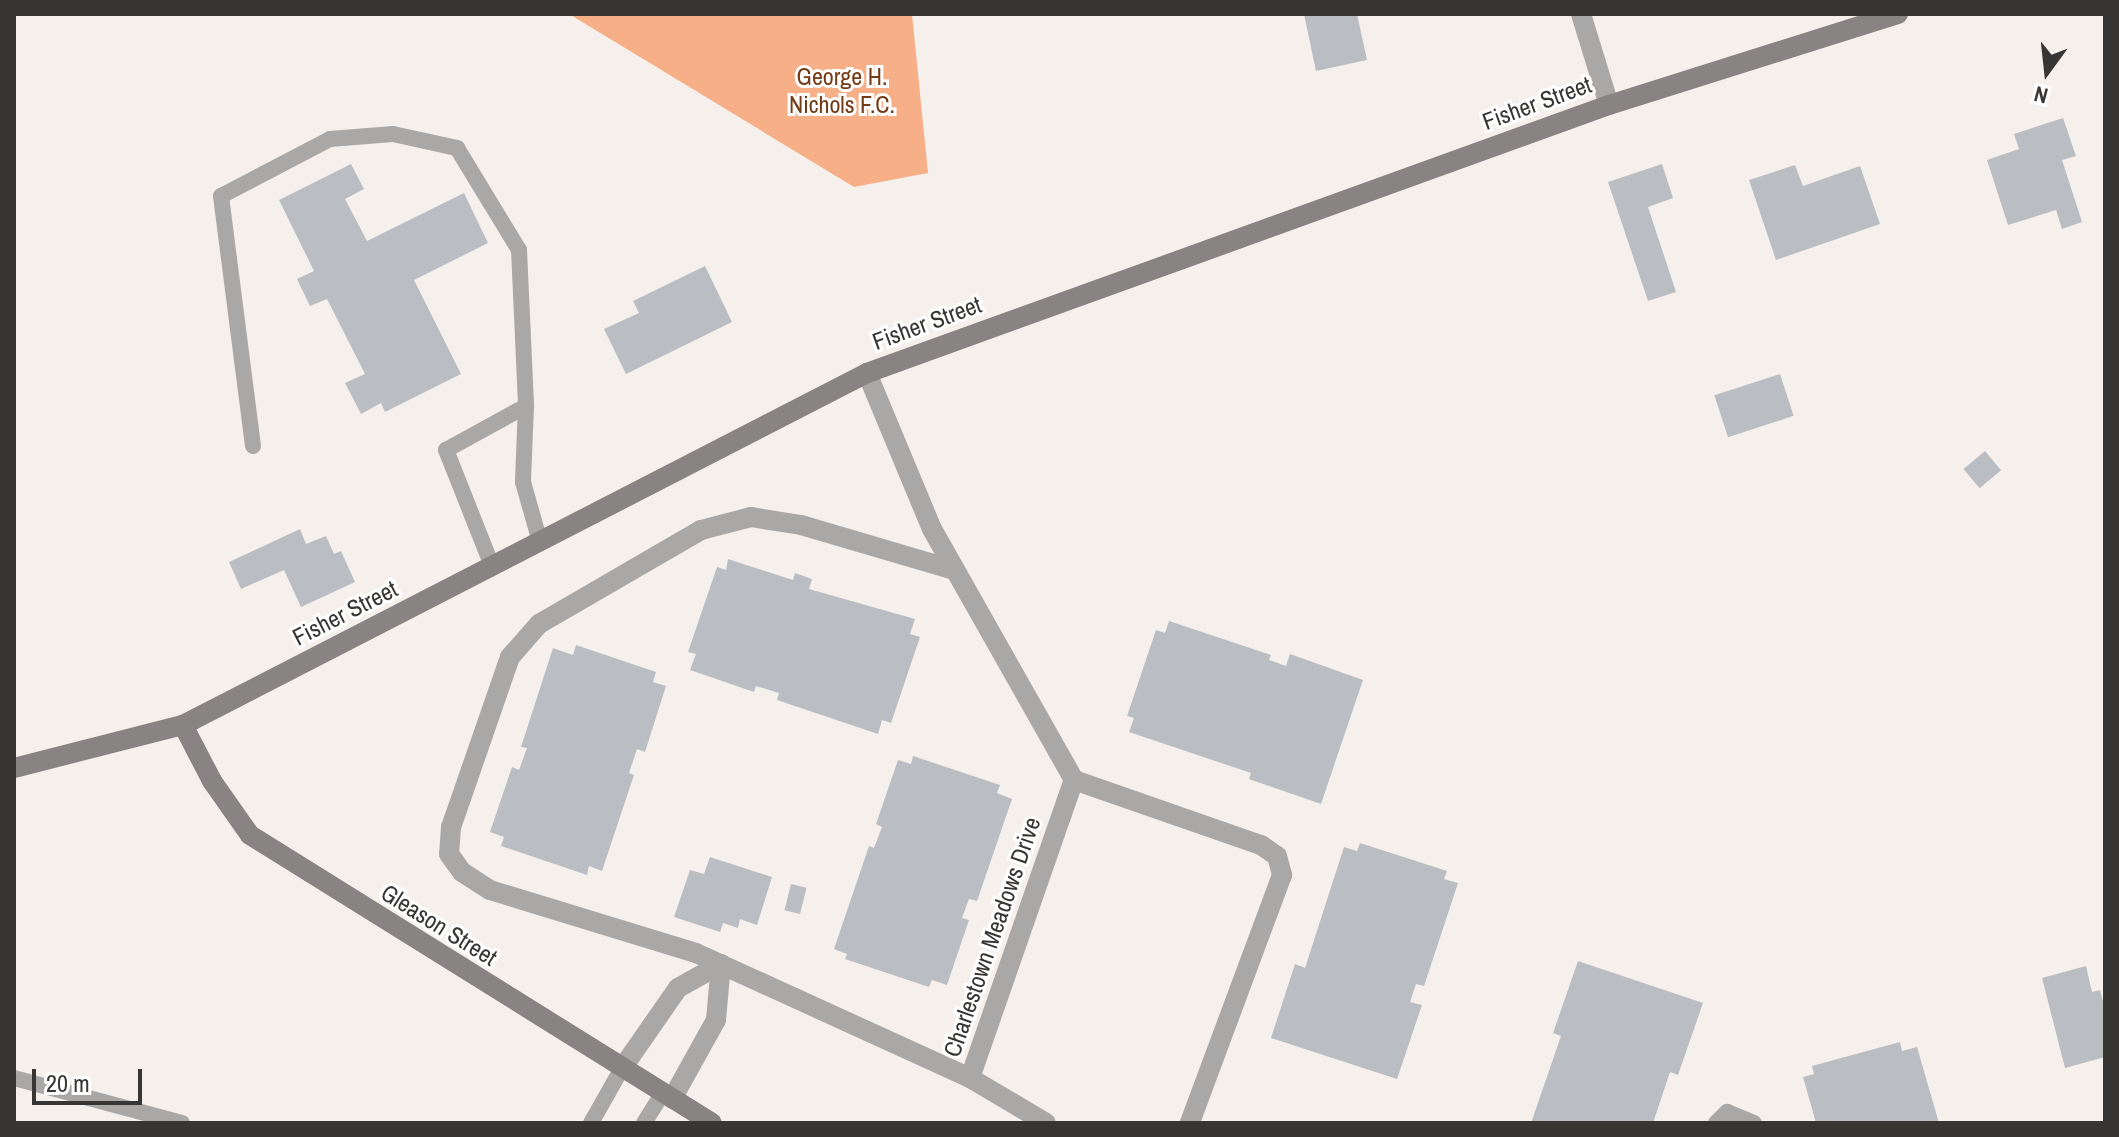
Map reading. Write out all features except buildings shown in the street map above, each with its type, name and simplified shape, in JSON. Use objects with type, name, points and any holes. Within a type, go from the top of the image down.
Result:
[{"type":"street","points":[[1581,14],[1609,105]]},
{"type":"street","name":"Fisher Street","points":[[14,768],[183,725],[867,373],[1609,105],[1898,14]]},
{"type":"street","points":[[867,373],[913,487],[954,570],[1074,780],[1261,845],[1277,856],[1282,875],[1190,1123]]},
{"type":"street","name":"Charlestown Meadows Drive","points":[[954,570],[801,525],[751,517],[687,538],[539,624],[510,657],[451,827],[449,854],[462,872],[490,890],[721,964],[970,1078],[1074,780]]},
{"type":"street","name":"Gleason Street","points":[[183,725],[212,781],[250,835],[621,1070],[712,1123]]},
{"type":"street","points":[[621,1070],[678,988],[721,964]]},
{"type":"street","points":[[668,1096],[716,1020],[721,964]]},
{"type":"street","points":[[970,1078],[1046,1123]]},
{"type":"lane","points":[[253,446],[221,196],[330,139],[393,134],[457,148],[519,250],[526,406],[523,482],[540,542]]},
{"type":"lane","points":[[492,566],[446,450],[526,406]]},
{"type":"lane","points":[[591,1123],[621,1070]]},
{"type":"lane","points":[[14,1078],[182,1123]]},
{"type":"lane","points":[[644,1123],[668,1096]]},
{"type":"lane","points":[[1716,1123],[1727,1112],[1754,1123]]},
{"type":"green space","name":"George H. Nichols F.C.","points":[[569,14],[912,14],[928,173],[854,187]]}]
